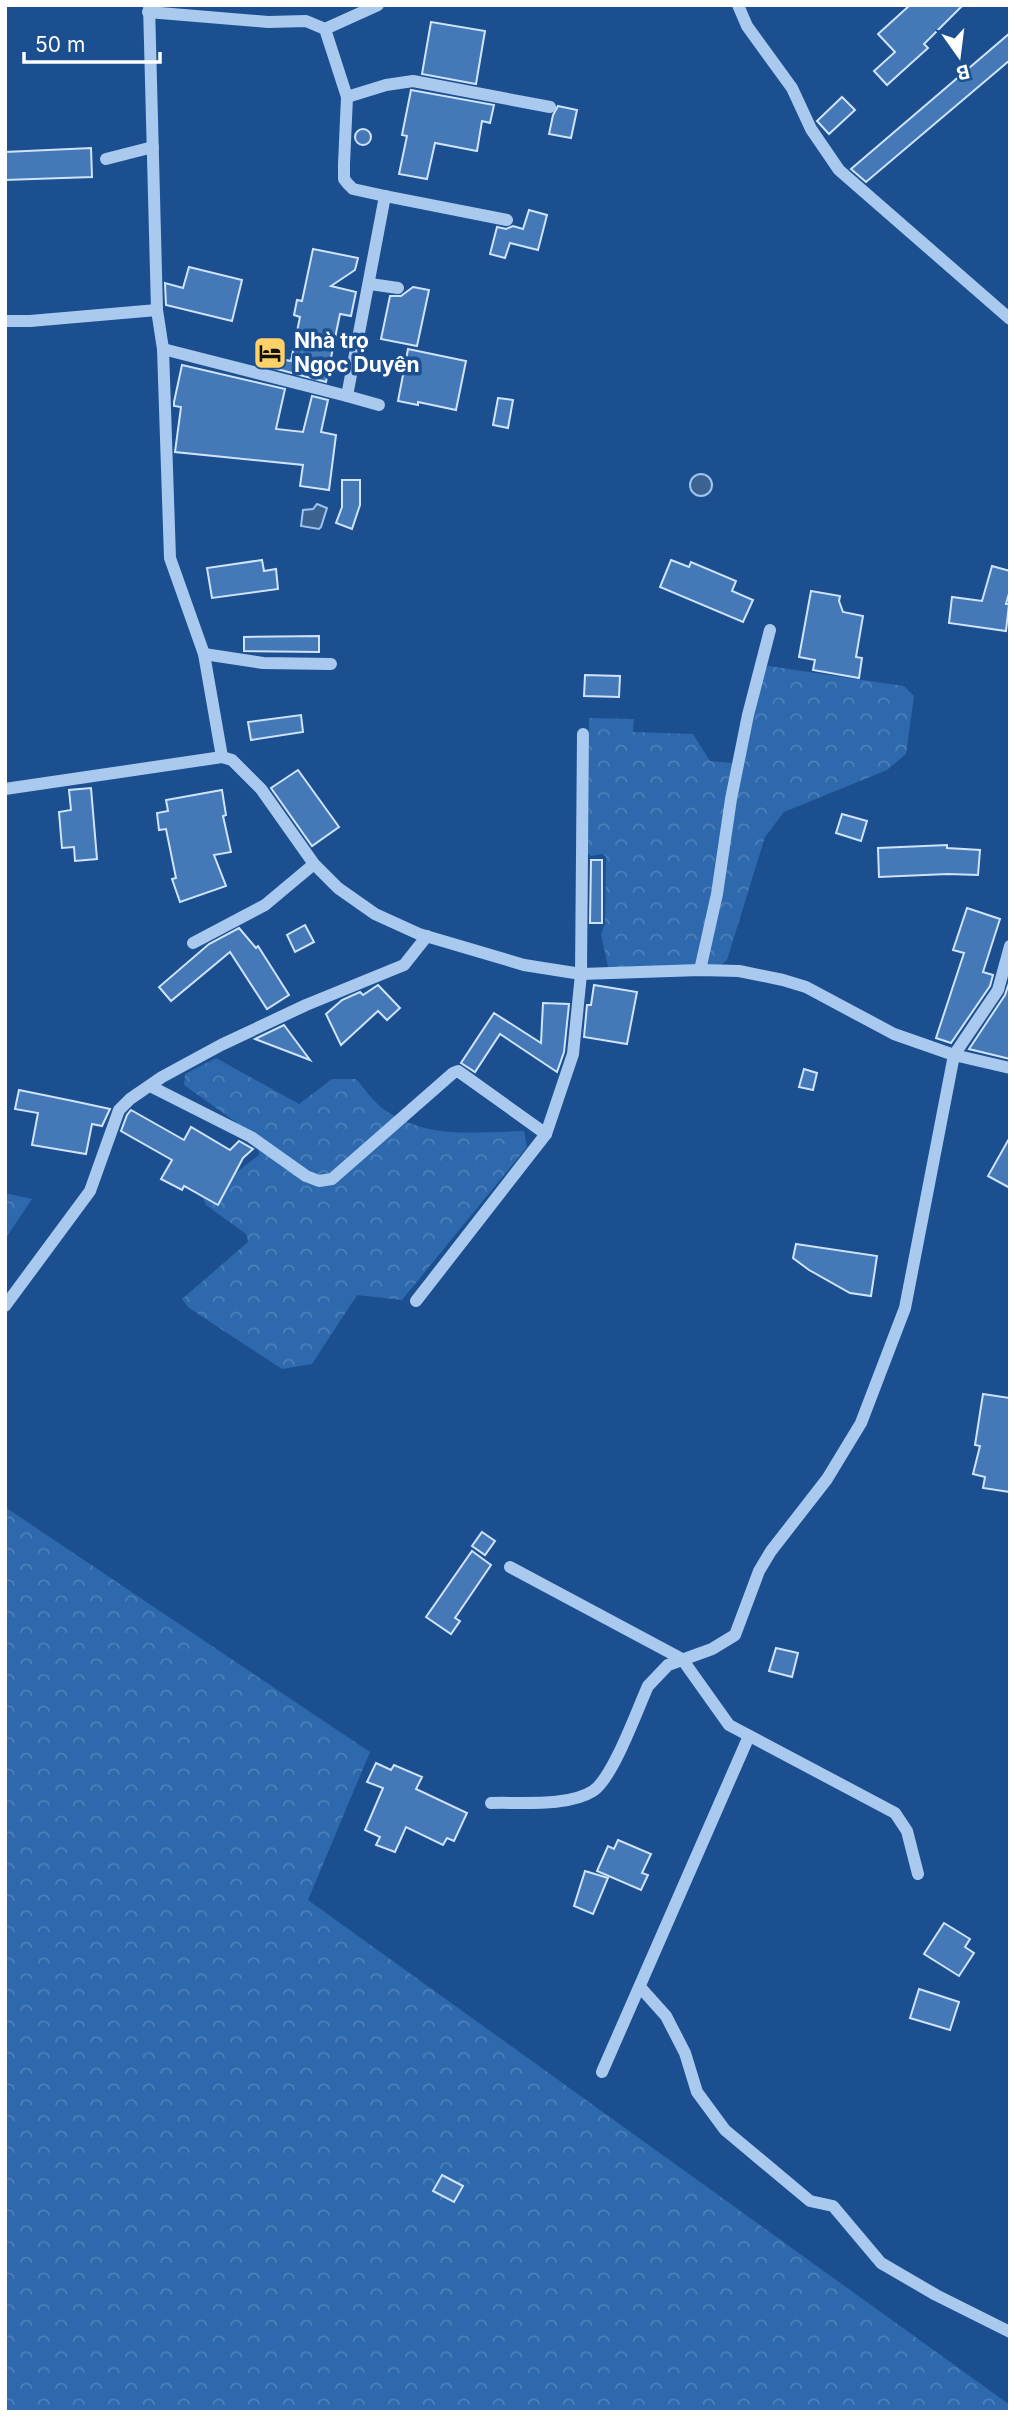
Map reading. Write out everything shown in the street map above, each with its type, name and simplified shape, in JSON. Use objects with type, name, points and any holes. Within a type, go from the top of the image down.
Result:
[{"type":"street","points":[[325,29],[378,5]]},
{"type":"street","points":[[738,5],[747,26],[792,88],[811,129],[839,170],[1010,319]]},
{"type":"street","points":[[222,757],[204,654],[170,558],[163,349],[157,310],[148,9],[268,22],[306,20],[325,29],[347,97],[344,179],[353,188],[385,197],[507,220]]},
{"type":"street","points":[[347,97],[386,85],[413,81],[550,107]]},
{"type":"street","points":[[106,159],[153,146]]},
{"type":"street","points":[[347,396],[385,197]]},
{"type":"street","points":[[370,284],[398,288]]},
{"type":"street","points":[[5,321],[157,310]]},
{"type":"street","points":[[163,349],[379,405]]},
{"type":"street","points":[[700,970],[717,894],[731,799],[748,715],[770,630]]},
{"type":"street","points":[[204,654],[263,663],[331,664]]},
{"type":"street","points":[[416,1301],[546,1134],[573,1055],[581,974],[583,734]]},
{"type":"street","points":[[5,789],[222,757],[232,760],[261,789],[314,864],[338,888],[375,914],[427,936],[524,965],[581,974],[739,971],[806,987],[894,1034],[954,1055],[1010,1068]]},
{"type":"street","points":[[193,943],[265,905],[314,864]]},
{"type":"street","points":[[5,1306],[90,1191],[119,1110],[162,1077],[233,1039],[306,1005],[404,965],[427,936]]},
{"type":"street","points":[[491,1802],[553,1801],[593,1791],[606,1780],[648,1686],[668,1665],[712,1649],[735,1635],[759,1571],[827,1479],[861,1423],[905,1308],[954,1055],[998,990],[1010,946]]},
{"type":"street","points":[[150,1086],[251,1137],[319,1181],[332,1179],[458,1071],[546,1134]]},
{"type":"street","points":[[510,1567],[682,1659],[729,1725],[895,1813],[907,1831],[918,1874]]},
{"type":"street","points":[[602,2073],[749,1736]]},
{"type":"street","points":[[640,1987],[666,2016],[685,2053],[697,2092],[725,2130],[810,2201],[833,2206],[881,2263],[1010,2332]]},
{"type":"green space","points":[[768,666],[904,686],[914,696],[906,754],[887,770],[784,812],[765,837],[727,960],[720,966],[608,967],[601,934],[605,924],[606,857],[602,854],[591,856],[588,853],[589,718],[634,719],[633,732],[693,734],[710,761],[744,764],[763,669]]},
{"type":"green space","points":[[216,1058],[299,1104],[332,1079],[356,1079],[382,1108],[415,1125],[433,1130],[468,1133],[524,1131],[527,1147],[402,1300],[357,1295],[312,1364],[282,1369],[189,1308],[182,1299],[248,1242],[246,1234],[206,1205],[203,1198],[259,1155],[258,1138],[184,1085],[185,1074]]},
{"type":"green space","points":[[5,1193],[32,1199],[5,1239]]},
{"type":"green space","points":[[5,1507],[370,1752],[308,1900],[1010,2405],[1010,2412],[5,2412]]},
{"type":"shaded area","points":[[701,474],[711,481],[712,485],[705,495],[701,496],[691,489],[690,485],[697,475]]},
{"type":"shaded area","points":[[317,504],[327,508],[321,527],[301,526],[303,510],[313,509]]},
{"type":"building","points":[[910,5],[963,5],[924,44],[928,48],[887,85],[874,71],[895,52],[878,34]]},
{"type":"building","points":[[431,22],[485,31],[476,84],[422,74]]},
{"type":"building","points":[[1010,33],[1010,60],[866,182],[851,169]]},
{"type":"building","points":[[411,90],[494,105],[490,123],[482,121],[477,151],[435,143],[427,179],[399,174],[407,136],[402,135]]},
{"type":"building","points":[[842,97],[855,110],[829,134],[817,121]]},
{"type":"building","points":[[558,106],[577,110],[571,138],[549,134]]},
{"type":"building","points":[[360,129],[366,129],[371,137],[369,143],[360,145],[355,140],[355,134]]},
{"type":"building","points":[[91,148],[92,177],[5,180],[5,152]]},
{"type":"building","points":[[529,210],[547,215],[538,250],[510,243],[505,258],[490,254],[497,227],[506,229],[513,226],[523,229]]},
{"type":"building","points":[[313,249],[358,258],[355,270],[331,286],[356,292],[351,316],[340,314],[326,382],[273,368],[275,358],[291,361],[300,317],[294,315],[297,300],[302,301]]},
{"type":"building","points":[[189,267],[242,280],[232,321],[166,305],[165,283],[183,288]]},
{"type":"building","points":[[413,287],[429,290],[417,346],[381,339],[390,296],[401,296]]},
{"type":"building","points":[[408,349],[466,361],[456,410],[398,401]]},
{"type":"building","points":[[182,365],[285,389],[276,429],[303,432],[312,396],[328,400],[321,432],[336,435],[329,490],[300,486],[303,465],[175,452],[181,407],[174,406],[174,402]]},
{"type":"building","points":[[498,398],[513,400],[508,428],[493,425]]},
{"type":"building","points":[[342,480],[360,480],[360,505],[352,529],[336,523],[342,507]]},
{"type":"building","points":[[262,560],[264,571],[276,569],[278,589],[212,598],[207,568]]},
{"type":"building","points":[[671,560],[689,567],[691,562],[736,581],[732,591],[753,600],[743,622],[660,587]]},
{"type":"building","points":[[992,566],[1010,571],[1006,631],[949,623],[952,597],[982,601]]},
{"type":"building","points":[[811,591],[840,596],[843,612],[863,616],[856,657],[862,658],[859,678],[813,670],[815,660],[799,657]]},
{"type":"building","points":[[319,636],[319,652],[244,651],[244,637]]},
{"type":"building","points":[[585,675],[620,676],[619,697],[584,696]]},
{"type":"building","points":[[301,715],[303,732],[251,740],[248,722]]},
{"type":"building","points":[[298,770],[339,827],[312,846],[271,788]]},
{"type":"building","points":[[91,788],[97,859],[75,861],[74,847],[62,848],[59,812],[71,810],[69,790]]},
{"type":"building","points":[[222,790],[226,815],[223,816],[231,852],[214,855],[226,886],[180,902],[172,879],[176,878],[166,829],[159,830],[157,813],[168,811],[166,800]]},
{"type":"building","points":[[842,814],[867,821],[861,841],[836,833]]},
{"type":"building","points":[[947,845],[947,848],[980,850],[978,875],[879,877],[878,848]]},
{"type":"building","points":[[591,860],[602,860],[602,923],[590,923]]},
{"type":"building","points":[[967,908],[1000,919],[983,972],[993,975],[990,986],[951,1043],[936,1038],[964,953],[953,950]]},
{"type":"building","points":[[305,925],[314,942],[295,952],[287,935]]},
{"type":"building","points":[[239,928],[256,948],[258,946],[289,995],[267,1009],[230,952],[171,1001],[159,987],[209,944]]},
{"type":"building","points":[[1010,980],[1010,1059],[969,1049],[1005,995]]},
{"type":"building","points":[[378,985],[400,1008],[387,1020],[378,1011],[341,1045],[326,1014],[342,1000],[360,992],[363,995]]},
{"type":"building","points":[[594,985],[637,992],[627,1044],[584,1037],[587,1005],[591,1005]]},
{"type":"building","points":[[543,1003],[569,1004],[564,1052],[557,1072],[500,1034],[475,1072],[461,1063],[494,1013],[541,1043]]},
{"type":"building","points":[[284,1025],[310,1060],[255,1039]]},
{"type":"building","points":[[804,1069],[817,1073],[813,1090],[799,1087]]},
{"type":"building","points":[[19,1090],[110,1109],[102,1126],[92,1124],[86,1154],[32,1145],[38,1113],[15,1109]]},
{"type":"building","points":[[131,1110],[184,1140],[191,1127],[230,1150],[239,1141],[253,1149],[243,1158],[218,1205],[184,1186],[182,1190],[161,1179],[172,1160],[121,1131]]},
{"type":"building","points":[[1010,1137],[1010,1188],[988,1176]]},
{"type":"building","points":[[796,1244],[877,1256],[871,1296],[850,1293],[809,1270],[793,1258]]},
{"type":"building","points":[[983,1394],[1010,1398],[1010,1492],[983,1488],[985,1477],[973,1474],[980,1446],[975,1445]]},
{"type":"building","points":[[482,1532],[495,1541],[485,1555],[472,1546]]},
{"type":"building","points":[[472,1551],[491,1565],[455,1618],[460,1621],[451,1634],[426,1617]]},
{"type":"building","points":[[776,1648],[798,1653],[792,1677],[769,1671]]},
{"type":"building","points":[[376,1763],[391,1770],[394,1765],[422,1777],[416,1789],[467,1813],[454,1841],[447,1838],[443,1845],[406,1827],[395,1852],[376,1845],[380,1837],[365,1830],[383,1788],[367,1782]]},
{"type":"building","points":[[618,1840],[651,1854],[642,1873],[648,1875],[641,1890],[597,1871],[608,1846],[614,1849]]},
{"type":"building","points":[[585,1871],[608,1878],[593,1914],[574,1906]]},
{"type":"building","points":[[944,1923],[970,1939],[965,1947],[974,1953],[959,1976],[924,1954]]},
{"type":"building","points":[[919,1989],[959,2002],[950,2030],[910,2018]]},
{"type":"building","points":[[442,2175],[463,2186],[454,2202],[433,2191]]},
{"type":"place","name":"Nhà trọ Ngọc Duyên","points":[[270,353]]}]
